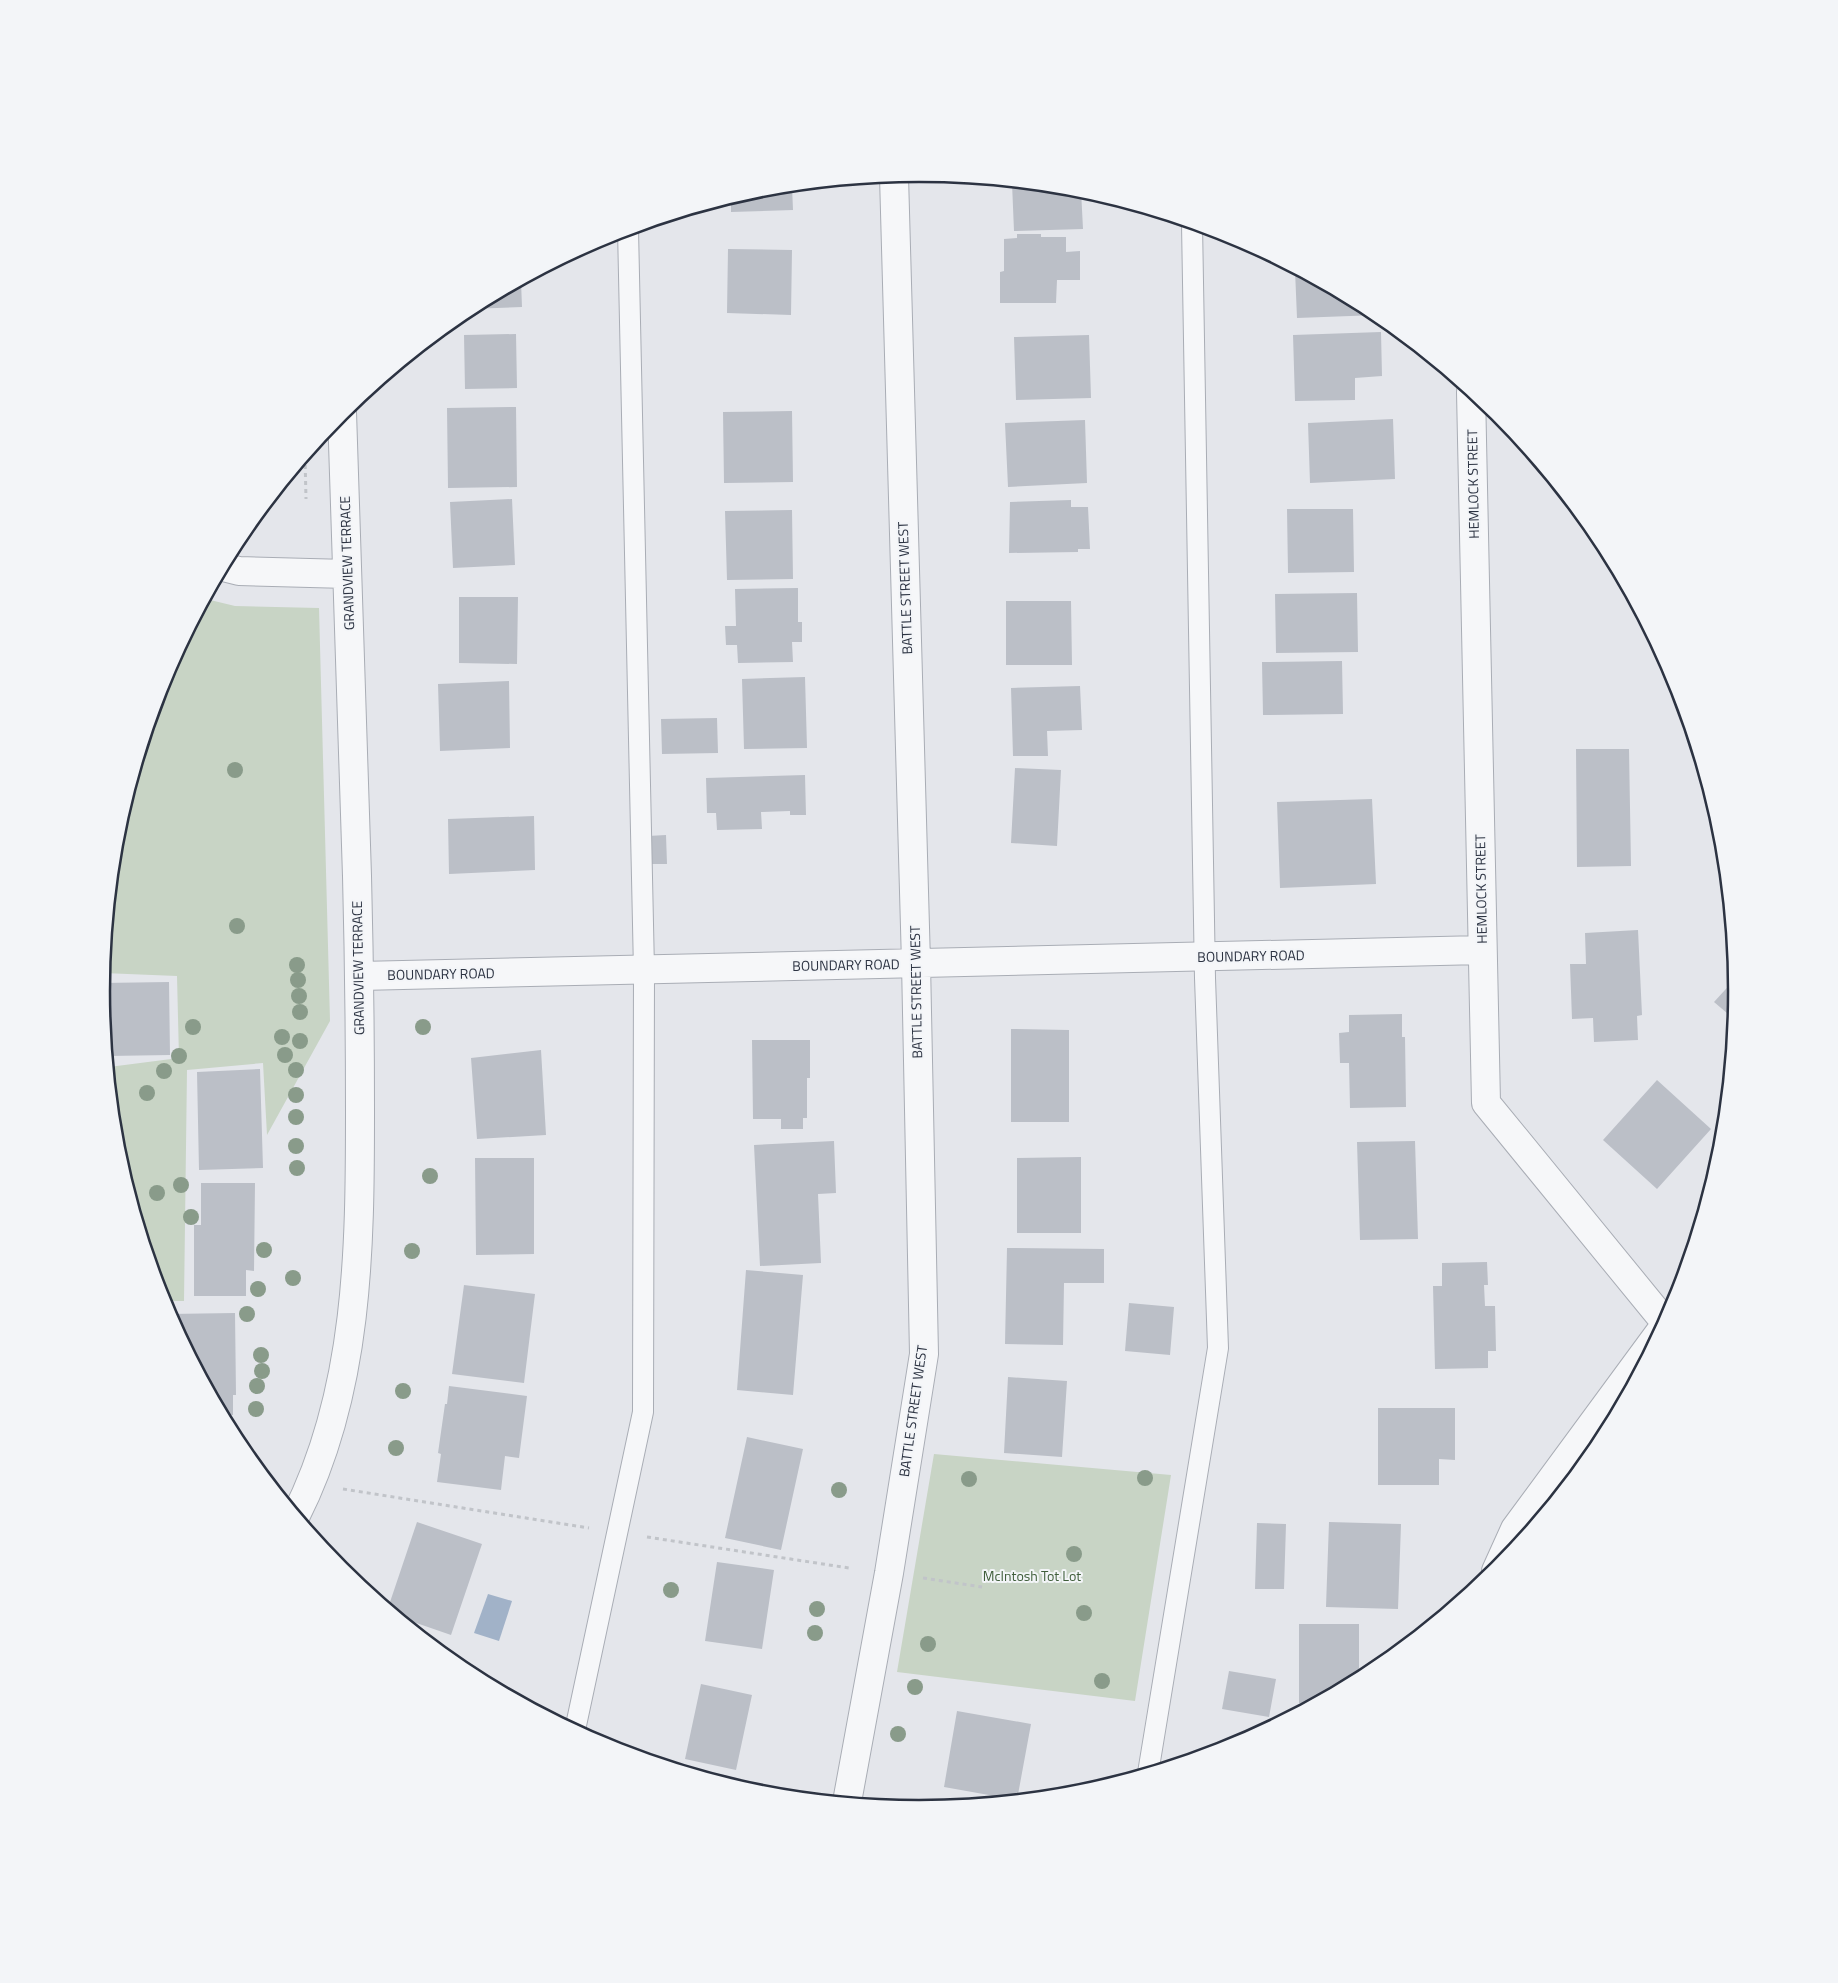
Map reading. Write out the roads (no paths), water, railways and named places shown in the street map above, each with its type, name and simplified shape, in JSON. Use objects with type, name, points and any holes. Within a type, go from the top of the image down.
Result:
[{"type":"street","name":"BATTLE STREET WEST","points":[[848,1797],[888,1573],[924,1354],[916,964],[894,183]]},
{"type":"street","name":"HEMLOCK STREET","points":[[1471,401],[1486,1103],[1660,1315]]},
{"type":"street","name":"GRANDVIEW TERRACE","points":[[299,1510],[311,1485],[331,1425],[345,1367],[354,1303],[360,1166],[360,976],[342,424]]},
{"type":"street","points":[[229,569],[239,571],[347,574]]},
{"type":"street","name":"BOUNDARY ROAD","points":[[360,976],[1482,950]]},
{"type":"street","points":[[1507,1547],[1515,1529],[1639,1361]]},
{"type":"lane","points":[[1149,1767],[1218,1348],[1205,957],[1192,230]]},
{"type":"lane","points":[[576,1724],[642,1412],[644,970],[628,237]]},
{"type":"water","points":[[488,1594],[512,1601],[499,1641],[474,1633]]},
{"type":"park label","name":"McIntosh Tot Lot","points":[[1032,1576]]}]
